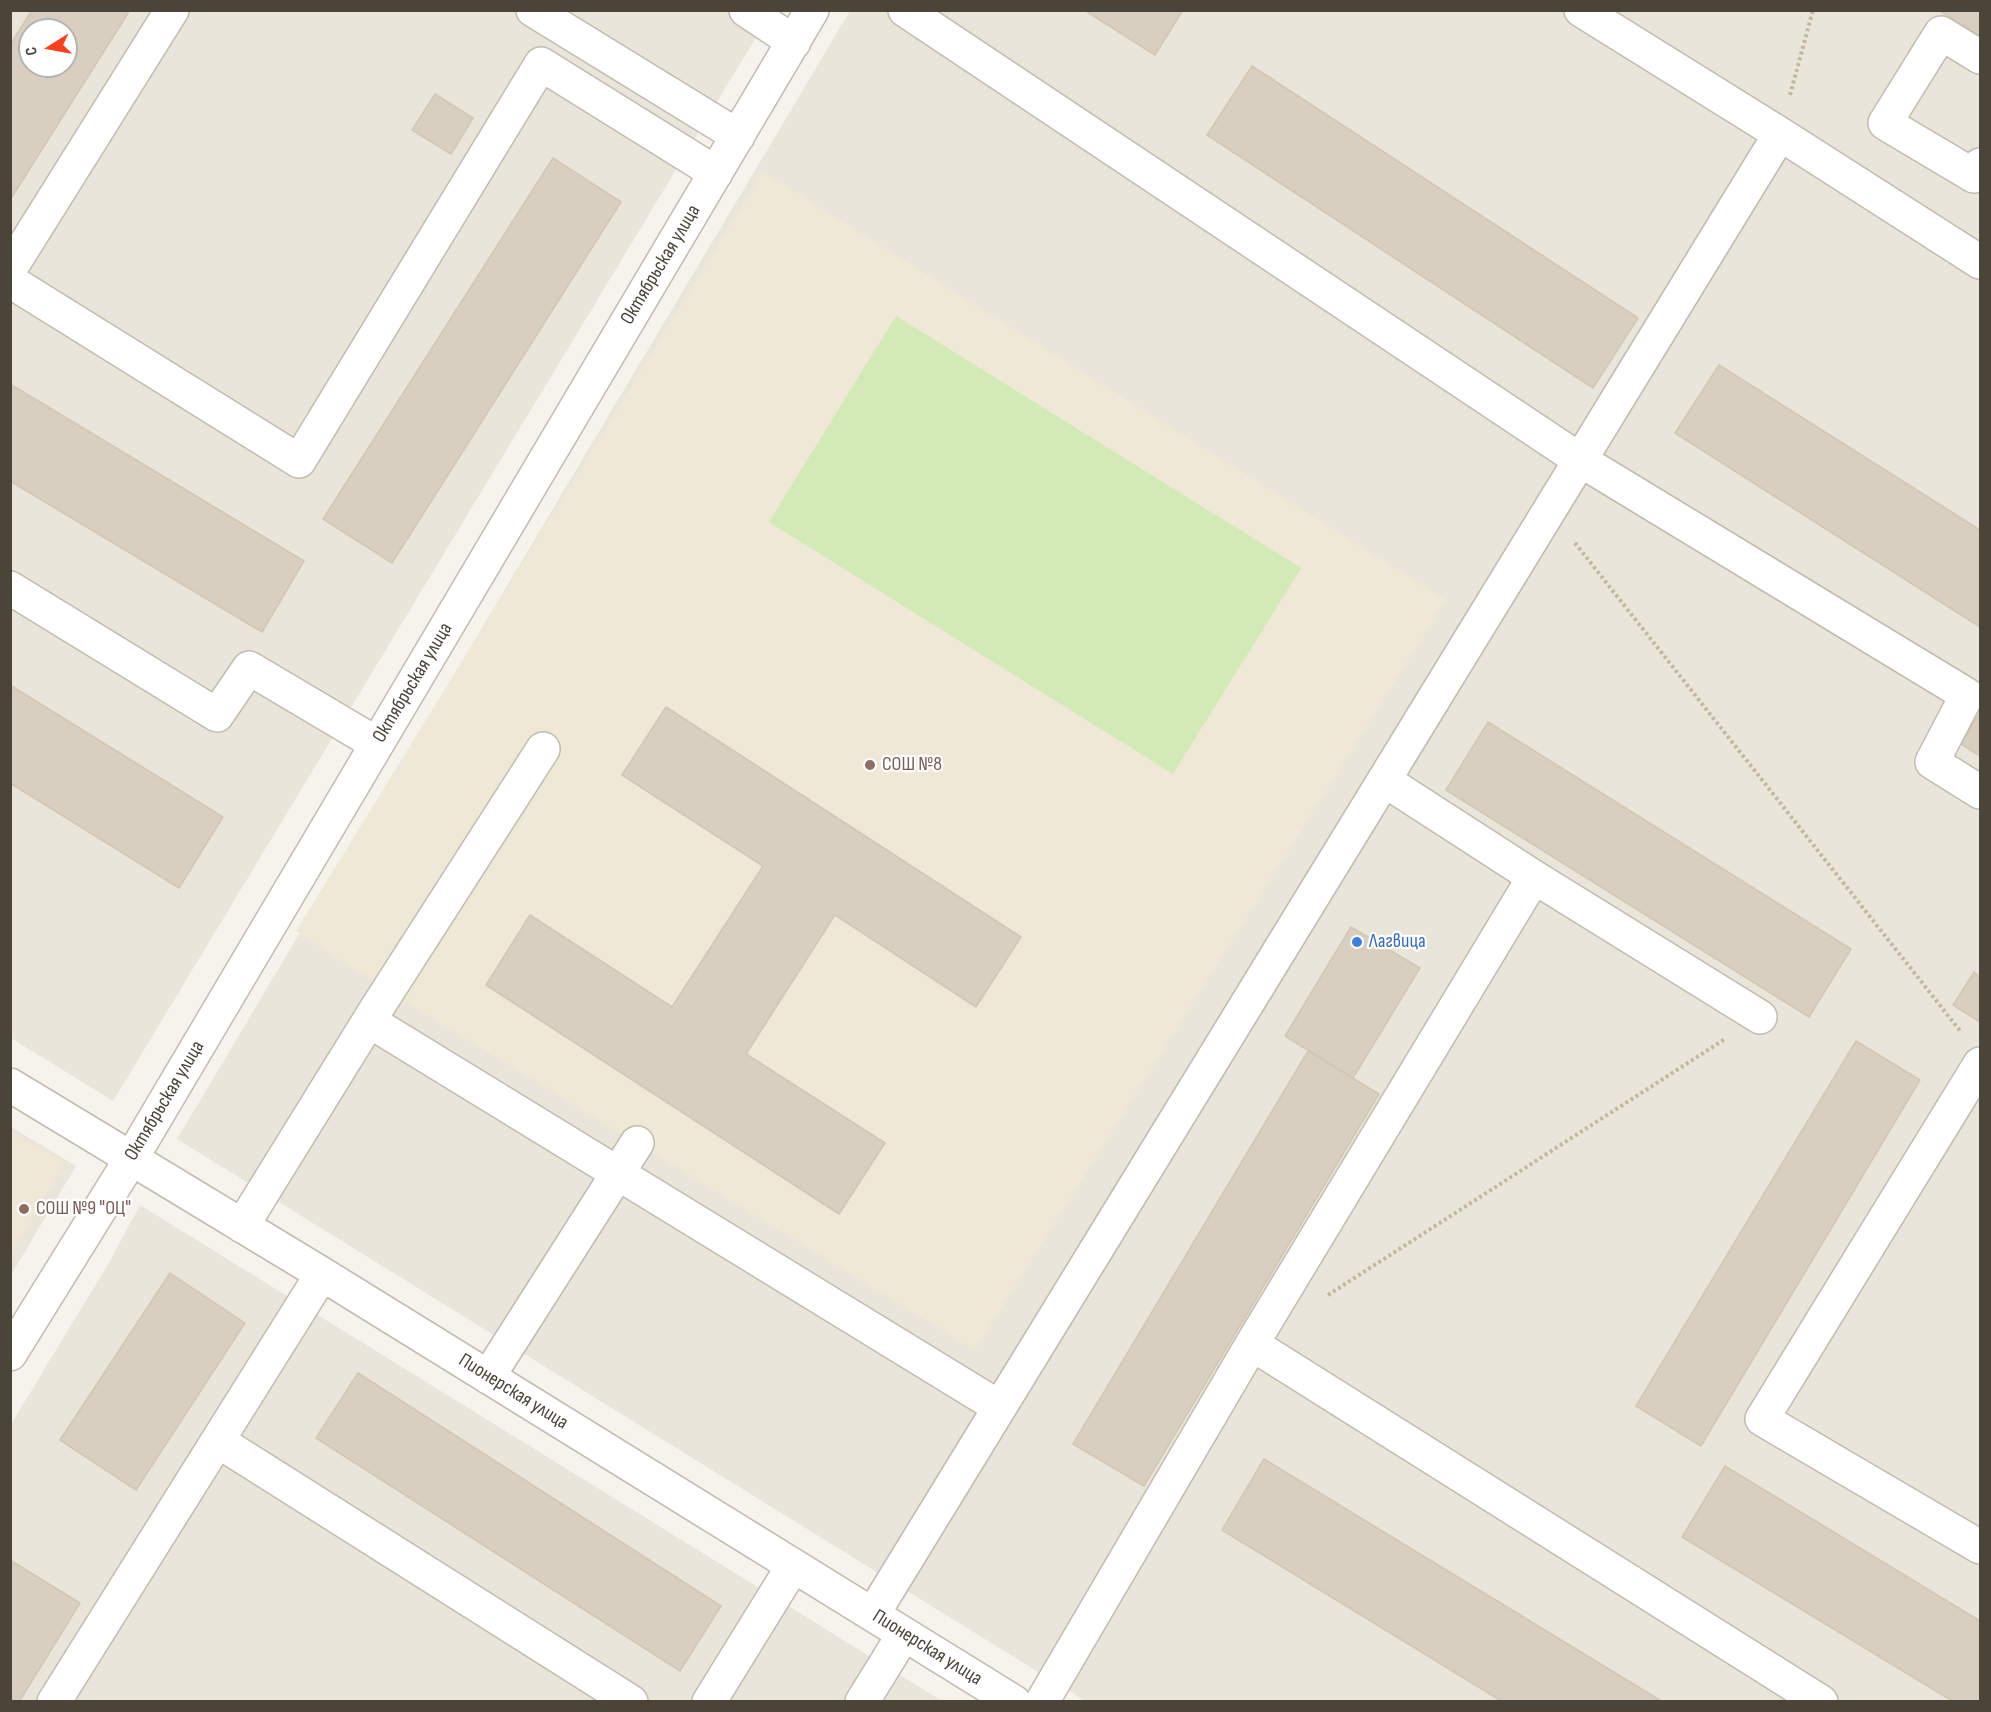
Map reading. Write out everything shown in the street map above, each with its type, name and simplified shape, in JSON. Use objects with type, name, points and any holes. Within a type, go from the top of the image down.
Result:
[{"type":"street","points":[[10,269],[172,10]]},
{"type":"street","points":[[533,10],[738,136]]},
{"type":"street","points":[[746,10],[794,42]]},
{"type":"street","name":"Октябрьская улица","points":[[10,1354],[131,1160],[812,10]]},
{"type":"street","points":[[904,10],[1580,460],[1967,696],[1932,762],[1980,792]]},
{"type":"street","points":[[1581,10],[1980,262]]},
{"type":"street","points":[[1980,57],[1941,33],[1885,123],[1974,176],[1980,165]]},
{"type":"street","points":[[10,281],[299,461],[541,64],[716,173]]},
{"type":"street","points":[[873,1614],[1780,134]]},
{"type":"street","points":[[10,588],[217,715],[249,668],[378,744]]},
{"type":"street","points":[[242,1226],[375,1011],[543,749]]},
{"type":"street","points":[[1384,780],[1534,877],[1760,1017]]},
{"type":"street","points":[[1042,1701],[1252,1344],[1534,877]]},
{"type":"street","points":[[375,1011],[374,1019],[379,1027],[999,1407]]},
{"type":"street","points":[[1973,1050],[1762,1419],[1980,1547]]},
{"type":"street","name":"Пионерская улица","points":[[10,1086],[322,1274],[1014,1701]]},
{"type":"street","points":[[488,1377],[637,1143]]},
{"type":"street","points":[[54,1701],[322,1274]]},
{"type":"street","points":[[1252,1344],[1821,1701]]},
{"type":"street","points":[[218,1441],[631,1701]]},
{"type":"street","points":[[709,1701],[794,1566]]},
{"type":"street","points":[[862,1701],[904,1634]]},
{"type":"path","points":[[1780,134],[1813,10]]},
{"type":"path","points":[[1572,538],[1973,1050]]},
{"type":"path","points":[[1322,1299],[1760,1017]]},
{"type":"shaded area","points":[[10,11],[772,11],[113,1101],[11,1038]]},
{"type":"shaded area","points":[[850,11],[1980,11],[1980,1701],[1085,1701],[177,1139]]},
{"type":"shaded area","name":"СОШ №8","points":[[763,172],[1446,600],[975,1350],[388,991],[296,931]]},
{"type":"shaded area","name":"СОШ №9 \"ОЦ\"","points":[[11,1127],[76,1166],[11,1275]]},
{"type":"shaded area","name":"СОШ №9 \"ОЦ\"","points":[[11,1131],[65,1163],[11,1255]]},
{"type":"shaded area","points":[[140,1205],[942,1701],[11,1701],[10,1426],[110,1261]]},
{"type":"green space","points":[[896,316],[1301,568],[1173,774],[769,522]]},
{"type":"building","points":[[32,10],[130,10],[10,200],[10,45],[18,32],[18,78],[78,78],[78,18],[27,18]]},
{"type":"building","points":[[1084,10],[1183,10],[1155,55]]},
{"type":"building","points":[[1940,10],[1980,10],[1980,36],[1940,11]]},
{"type":"building","points":[[1252,66],[1638,318],[1593,388],[1207,135]]},
{"type":"building","points":[[435,94],[473,118],[451,154],[412,130]]},
{"type":"building","points":[[553,158],[621,202],[392,563],[323,519]]},
{"type":"building","points":[[1719,365],[1980,530],[1980,627],[1675,433]]},
{"type":"building","points":[[10,384],[304,561],[262,632],[10,481]]},
{"type":"building","points":[[10,685],[223,817],[179,888],[10,783]]},
{"type":"building","points":[[666,707],[1021,937],[976,1007],[835,915],[746,1054],[885,1143],[839,1214],[486,985],[530,915],[672,1007],[763,866],[622,775]]},
{"type":"building","points":[[1980,712],[1980,756],[1961,744]]},
{"type":"building","points":[[1488,722],[1851,949],[1809,1017],[1446,790]]},
{"type":"building","points":[[1351,927],[1420,968],[1353,1078],[1285,1036]]},
{"type":"building","points":[[1974,972],[1980,977],[1980,1022],[1953,1005]]},
{"type":"building","points":[[1856,1041],[1920,1080],[1701,1446],[1636,1406]]},
{"type":"building","points":[[1308,1051],[1379,1094],[1144,1486],[1073,1444]]},
{"type":"building","points":[[170,1273],[245,1323],[136,1490],[60,1440]]},
{"type":"building","points":[[358,1373],[721,1606],[680,1671],[316,1438]]},
{"type":"building","points":[[1264,1459],[1663,1702],[1503,1702],[1222,1530]]},
{"type":"building","points":[[1725,1466],[1980,1621],[1980,1702],[1954,1702],[1682,1537]]},
{"type":"building","points":[[10,1560],[80,1603],[19,1702],[10,1702]]},
{"type":"place","name":"СОШ №8","points":[[870,765]]},
{"type":"place","name":"Лагвица","points":[[1357,942]]},
{"type":"place","name":"СОШ №9 \"ОЦ\"","points":[[24,1209]]}]
